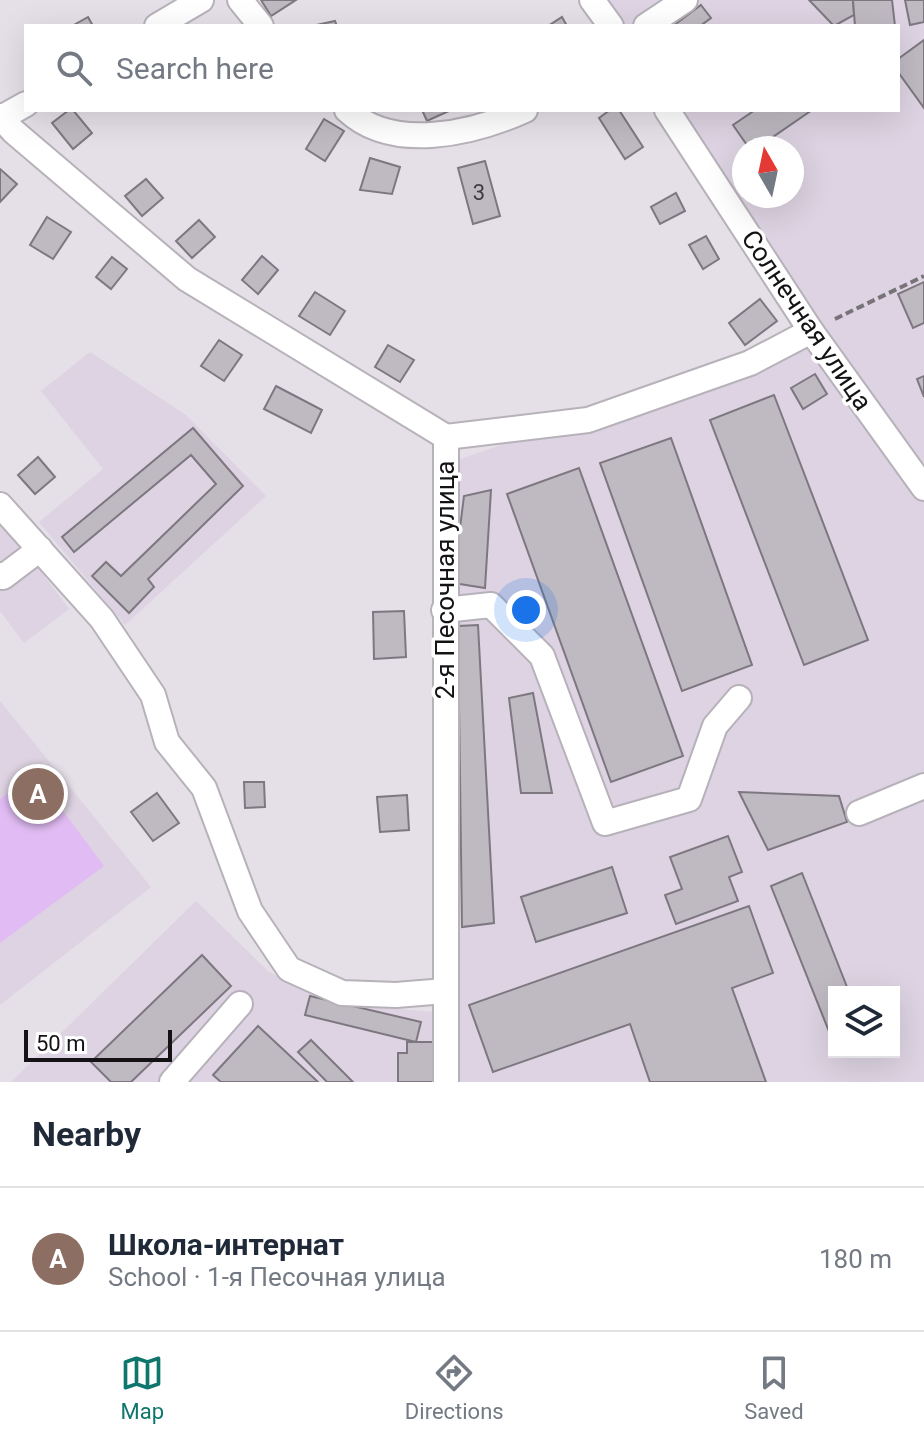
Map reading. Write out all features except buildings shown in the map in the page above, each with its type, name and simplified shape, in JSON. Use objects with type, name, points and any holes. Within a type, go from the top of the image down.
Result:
[{"type":"street","points":[[160,24],[201,0]]},
{"type":"street","points":[[240,0],[259,24]]},
{"type":"street","points":[[592,0],[610,24]]},
{"type":"street","points":[[649,24],[685,0]]},
{"type":"street","points":[[1,117],[24,105]]},
{"type":"street","points":[[349,112],[360,122],[414,137],[501,121],[521,112]]},
{"type":"street","name":"Солнечная улица","points":[[668,112],[811,331],[924,488]]},
{"type":"street","name":"2-я Песочная улица","points":[[1,117],[187,279],[446,437],[446,1082]]},
{"type":"street","points":[[446,437],[588,420],[750,363],[811,331]]},
{"type":"street","points":[[0,505],[102,619],[153,695],[167,742],[204,788],[250,911],[289,969],[342,993],[396,995],[445,991]]},
{"type":"street","points":[[0,575],[3,577],[40,549]]},
{"type":"street","points":[[444,610],[491,605],[542,656],[605,823],[689,799],[715,726],[739,698]]},
{"type":"street","points":[[859,813],[924,786]]},
{"type":"street","points":[[172,1082],[240,1004]]},
{"type":"path","points":[[835,319],[924,276]]},
{"type":"shaded area","points":[[606,0],[924,0],[924,1082],[11,1082],[196,901],[268,971],[298,988],[373,1007],[434,1012],[452,462],[826,331],[745,208],[804,208],[804,136],[732,136],[732,189],[681,112],[900,112],[900,24],[623,24]]},
{"type":"shaded area","points":[[90,352],[186,415],[266,496],[125,625],[39,522],[103,469],[41,391]]},
{"type":"shaded area","points":[[0,517],[69,609],[24,643],[0,611]]},
{"type":"shaded area","points":[[0,701],[151,887],[0,1005]]},
{"type":"shaded area","points":[[35,773],[104,866],[0,943],[0,799]]},
{"type":"place","name":"Школа-интернат","points":[[38,794]]}]
